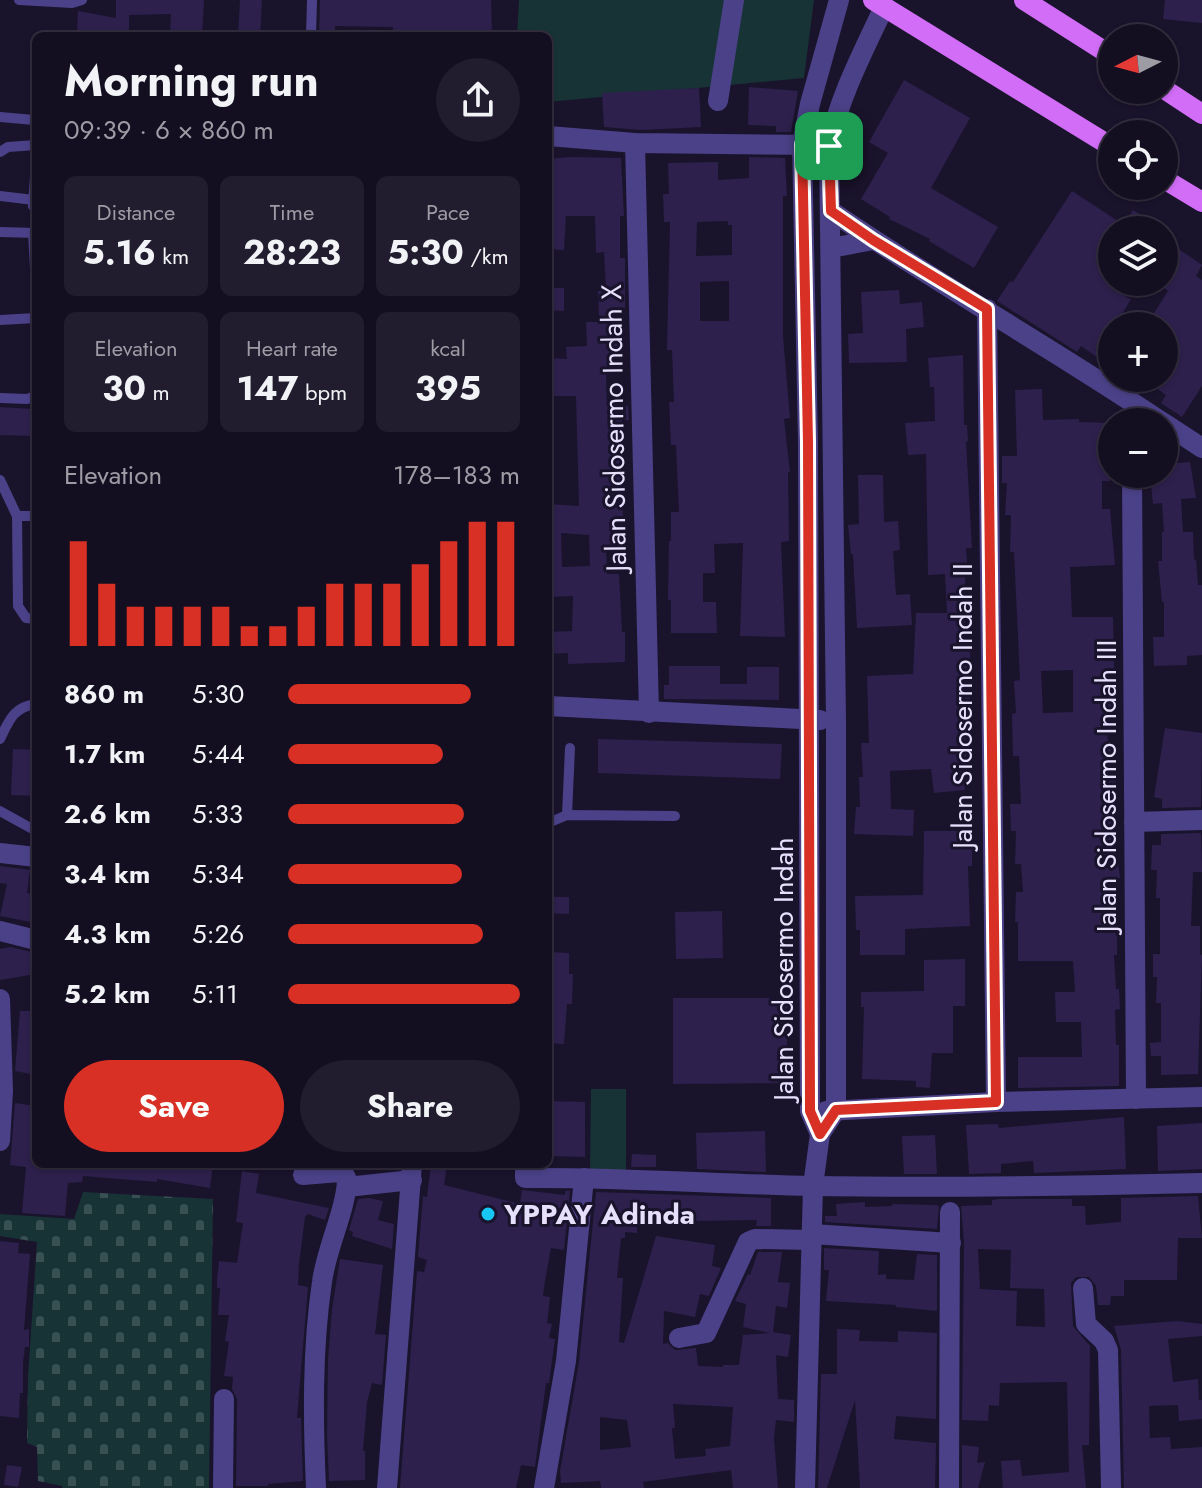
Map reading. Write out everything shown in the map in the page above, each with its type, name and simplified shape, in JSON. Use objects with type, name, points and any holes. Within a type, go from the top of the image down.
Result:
[{"type":"main road","points":[[1024,0],[1098,47]]},
{"type":"main road","points":[[879,4],[1098,138]]},
{"type":"main road","points":[[1178,98],[1202,114]]},
{"type":"main road","points":[[1178,187],[1202,202]]},
{"type":"street","points":[[718,101],[734,0]]},
{"type":"street","name":"Jalan Sidosermo Indah","points":[[820,1134],[810,1111],[808,442],[802,144],[839,0]]},
{"type":"street","name":"Jalan Sidosermo Indah","points":[[820,1134],[836,1110],[836,722],[829,146],[879,4]]},
{"type":"street","points":[[552,136],[635,143],[829,146]]},
{"type":"street","name":"Jalan Sidosermo Indah X","points":[[635,143],[649,713]]},
{"type":"street","points":[[831,211],[987,309],[1126,408]]},
{"type":"street","points":[[831,248],[873,240]]},
{"type":"street","name":"Jalan Sidosermo Indah II","points":[[987,309],[996,1102]]},
{"type":"street","points":[[1178,432],[1202,448]]},
{"type":"street","points":[[808,442],[833,441]]},
{"type":"street","name":"Jalan Sidosermo Indah III","points":[[1132,488],[1136,1099]]},
{"type":"street","points":[[552,706],[836,722]]},
{"type":"street","points":[[1134,822],[1202,820]]},
{"type":"street","points":[[0,853],[32,857]]},
{"type":"street","points":[[0,931],[32,939]]},
{"type":"street","points":[[0,999],[3,1091],[0,1141]]},
{"type":"street","points":[[810,1111],[1202,1097]]},
{"type":"street","points":[[805,1488],[813,1186],[820,1134]]},
{"type":"street","points":[[525,1168],[525,1178],[813,1186],[1013,1187],[1202,1183]]},
{"type":"street","points":[[303,1175],[342,1172],[346,1176],[347,1187],[330,1243],[320,1295],[313,1423],[316,1488]]},
{"type":"street","points":[[347,1187],[412,1172],[387,1488]]},
{"type":"street","points":[[544,1488],[566,1361],[584,1178]]},
{"type":"street","points":[[949,1488],[950,1212]]},
{"type":"street","points":[[679,1338],[706,1333],[748,1242],[755,1239],[812,1237],[951,1243]]},
{"type":"street","points":[[1083,1288],[1086,1324],[1104,1341],[1108,1350],[1111,1488]]},
{"type":"street","points":[[223,1488],[224,1399]]},
{"type":"lane","points":[[19,0],[72,3],[82,0]]},
{"type":"lane","points":[[311,32],[312,0]]},
{"type":"lane","points":[[0,117],[32,120]]},
{"type":"lane","points":[[0,152],[8,147],[32,145]]},
{"type":"lane","points":[[0,196],[32,203]]},
{"type":"lane","points":[[0,232],[32,233]]},
{"type":"lane","points":[[0,320],[32,318]]},
{"type":"lane","points":[[0,398],[32,397]]},
{"type":"lane","points":[[0,480],[17,516],[18,606],[26,618],[32,619]]},
{"type":"lane","points":[[17,516],[32,516]]},
{"type":"lane","points":[[0,739],[14,713],[32,705]]},
{"type":"lane","points":[[567,815],[570,748]]},
{"type":"lane","points":[[0,811],[32,829]]},
{"type":"lane","points":[[552,821],[567,815],[675,816]]},
{"type":"green space","points":[[519,0],[814,0],[804,78],[552,102],[552,32],[517,32]]},
{"type":"green space","points":[[591,1089],[626,1089],[626,1170],[590,1170]]},
{"type":"green space","points":[[83,1192],[213,1199],[209,1488],[62,1488],[38,1481],[37,1447],[27,1443],[37,1242],[0,1236],[0,1214],[74,1219]]},
{"type":"building","points":[[116,0],[204,0],[202,32],[170,32],[171,14],[129,15],[129,32],[77,32],[78,11],[116,18]]},
{"type":"building","points":[[240,0],[262,0],[260,32],[238,32]]},
{"type":"building","points":[[320,0],[491,0],[492,32],[393,32],[393,27],[335,26],[335,32],[319,32]]},
{"type":"building","points":[[1165,0],[1202,0],[1202,23],[1163,19]]},
{"type":"building","points":[[904,80],[970,118],[931,188],[998,227],[974,268],[930,239],[889,219],[861,199],[888,153],[869,142]]},
{"type":"building","points":[[749,87],[798,91],[791,132],[776,132],[776,126],[748,125]]},
{"type":"building","points":[[699,88],[701,127],[641,130],[604,127],[602,93]]},
{"type":"building","points":[[749,157],[785,158],[787,196],[783,196],[783,336],[790,418],[784,419],[790,472],[789,541],[781,542],[785,637],[740,636],[743,543],[714,544],[715,573],[703,573],[703,602],[716,602],[717,633],[671,633],[669,541],[671,512],[679,512],[676,445],[671,445],[669,402],[674,402],[672,350],[667,350],[670,222],[664,222],[663,194],[669,194],[668,163],[718,162],[718,180],[749,178]],"holes":[[[728,221],[728,225],[732,225],[732,255],[696,256],[697,222]],[[729,281],[729,321],[700,321],[700,282]]]},
{"type":"building","points":[[621,158],[624,216],[620,216],[620,258],[625,258],[625,308],[618,308],[617,374],[606,375],[607,407],[628,406],[629,420],[622,420],[623,528],[612,529],[613,545],[606,546],[607,574],[619,574],[625,662],[568,664],[568,653],[552,654],[552,632],[572,631],[573,596],[552,597],[552,504],[579,506],[576,396],[552,396],[552,358],[567,359],[566,347],[587,346],[586,322],[599,322],[598,291],[606,291],[604,252],[596,253],[595,216],[566,216],[564,250],[552,249],[552,159]],"holes":[[[561,533],[589,535],[590,566],[562,567]]]},
{"type":"building","points":[[1072,191],[1110,216],[1098,216],[1098,296],[1127,296],[1131,299],[1123,312],[1098,312],[1097,357],[1081,346],[1077,352],[997,301],[1010,281],[1013,282]]},
{"type":"building","points":[[1133,210],[1143,216],[1129,216]]},
{"type":"building","points":[[1178,249],[1202,265],[1196,276],[1202,280],[1202,386],[1182,417],[1178,414],[1178,408],[1168,408],[1161,403],[1166,395],[1162,392],[1178,392],[1178,312],[1155,312],[1165,296],[1178,296]]},
{"type":"building","points":[[552,288],[564,288],[564,311],[552,310]]},
{"type":"building","points":[[899,290],[900,304],[922,302],[924,327],[906,329],[907,362],[849,363],[848,334],[863,333],[861,292]]},
{"type":"building","points":[[963,355],[972,548],[966,548],[968,573],[965,573],[965,646],[970,647],[970,701],[967,701],[969,734],[965,734],[967,761],[962,762],[965,790],[934,793],[931,769],[890,771],[891,809],[914,810],[913,836],[854,834],[856,807],[860,807],[859,777],[863,777],[861,743],[869,743],[867,676],[913,674],[916,613],[947,613],[945,574],[928,575],[926,454],[908,455],[905,423],[935,421],[934,387],[930,387],[928,358]]},
{"type":"building","points":[[1042,389],[1043,420],[1079,419],[1079,422],[1098,423],[1098,488],[1102,488],[1102,509],[1110,509],[1115,565],[1070,567],[1072,617],[1113,617],[1115,717],[1107,717],[1108,748],[1114,748],[1116,795],[1113,795],[1114,817],[1111,817],[1113,861],[1118,861],[1120,878],[1117,878],[1117,955],[1114,955],[1120,1009],[1115,1010],[1119,1086],[1018,1088],[1018,1057],[1082,1057],[1081,1022],[1056,1022],[1055,992],[1075,992],[1073,961],[1018,961],[1016,892],[1023,892],[1021,864],[1015,864],[1016,831],[1011,831],[1010,804],[1021,804],[1019,756],[1013,756],[1012,714],[1016,713],[1014,681],[1020,680],[1014,552],[1010,552],[1011,515],[1005,515],[1007,483],[1002,483],[1002,456],[1017,456],[1015,390]],"holes":[[[1073,670],[1073,712],[1043,713],[1041,671]]]},
{"type":"building","points":[[0,407],[32,409],[32,436],[0,435]]},
{"type":"building","points":[[1190,462],[1196,498],[1181,499],[1183,532],[1193,532],[1198,585],[1202,585],[1202,655],[1187,656],[1187,665],[1154,666],[1153,637],[1164,637],[1164,602],[1158,561],[1162,561],[1164,532],[1162,503],[1153,504],[1151,488],[1178,488],[1178,463]]},
{"type":"building","points":[[858,475],[883,475],[884,522],[898,521],[900,550],[893,551],[896,595],[910,594],[912,625],[857,628],[853,554],[848,525],[859,524]]},
{"type":"building","points":[[669,666],[720,666],[720,684],[747,684],[747,667],[779,667],[779,700],[664,699],[664,685],[669,685]]},
{"type":"building","points":[[1165,728],[1202,733],[1201,807],[1162,808],[1162,799],[1154,797]]},
{"type":"building","points":[[598,739],[782,744],[780,779],[598,773]]},
{"type":"building","points":[[13,749],[32,750],[32,796],[11,795]]},
{"type":"building","points":[[924,831],[972,831],[972,866],[968,866],[970,926],[905,929],[905,955],[860,955],[855,896],[923,895]]},
{"type":"building","points":[[1201,833],[1202,872],[1193,872],[1191,926],[1200,926],[1202,955],[1198,1074],[1161,1075],[1161,1056],[1151,1056],[1150,1043],[1161,1042],[1161,1003],[1156,1003],[1157,977],[1153,977],[1153,954],[1160,954],[1160,898],[1156,898],[1157,870],[1151,870],[1152,845],[1161,845],[1161,834]]},
{"type":"building","points":[[0,866],[30,870],[27,893],[32,894],[32,922],[0,916],[7,884],[0,883]]},
{"type":"building","points":[[552,897],[569,897],[569,914],[552,913]]},
{"type":"building","points":[[722,911],[723,958],[676,959],[675,912]]},
{"type":"building","points":[[10,947],[32,952],[32,975],[0,980],[0,949]]},
{"type":"building","points":[[552,952],[569,953],[569,974],[573,974],[572,1004],[567,1004],[564,1044],[552,1043]]},
{"type":"building","points":[[965,959],[965,1006],[953,1006],[953,1053],[932,1053],[930,1088],[916,1087],[916,1081],[862,1079],[864,1007],[861,1007],[861,992],[924,991],[924,960]]},
{"type":"building","points":[[673,998],[787,998],[787,1083],[673,1084]]},
{"type":"building","points":[[20,1011],[32,1011],[32,1074],[15,1071]]},
{"type":"building","points":[[552,1101],[585,1102],[585,1157],[552,1156]]},
{"type":"building","points":[[15,1103],[32,1105],[32,1168],[212,1168],[210,1188],[157,1179],[157,1182],[83,1176],[82,1182],[68,1183],[65,1216],[22,1213],[26,1167],[10,1165]]},
{"type":"building","points":[[1124,1117],[1126,1169],[1034,1173],[1033,1161],[1001,1164],[1001,1173],[969,1174],[966,1125],[998,1124],[999,1128]]},
{"type":"building","points":[[1202,1123],[1202,1169],[1158,1171],[1157,1126]]},
{"type":"building","points":[[765,1131],[766,1172],[697,1169],[696,1133]]},
{"type":"building","points":[[935,1135],[937,1174],[904,1174],[902,1136]]},
{"type":"building","points":[[632,1154],[656,1155],[656,1167],[631,1167]]},
{"type":"building","points":[[431,1168],[446,1168],[444,1185],[520,1204],[522,1190],[565,1195],[565,1191],[570,1191],[564,1250],[551,1248],[543,1296],[550,1297],[547,1323],[552,1324],[549,1338],[555,1339],[535,1467],[521,1465],[516,1488],[400,1488],[417,1271],[424,1272],[427,1260],[418,1257],[423,1196],[427,1197]]},
{"type":"building","points":[[242,1171],[259,1174],[256,1193],[329,1208],[325,1220],[308,1214],[305,1217],[299,1264],[298,1285],[308,1287],[297,1418],[301,1418],[303,1481],[268,1486],[236,1486],[237,1399],[232,1389],[233,1377],[224,1376],[229,1315],[218,1315],[219,1261],[237,1263],[243,1223],[236,1222]]},
{"type":"building","points":[[596,1192],[771,1198],[771,1226],[756,1226],[757,1220],[637,1222],[637,1233],[625,1232],[625,1238],[621,1238],[617,1278],[623,1278],[619,1342],[624,1343],[656,1236],[715,1245],[712,1266],[721,1268],[709,1296],[700,1294],[695,1317],[664,1311],[663,1344],[668,1343],[675,1350],[696,1348],[698,1366],[739,1365],[743,1335],[770,1333],[743,1327],[746,1304],[735,1301],[750,1275],[758,1252],[782,1252],[778,1282],[790,1283],[787,1308],[776,1306],[773,1332],[791,1335],[788,1357],[776,1355],[778,1399],[794,1400],[794,1422],[776,1420],[774,1438],[778,1488],[733,1488],[731,1470],[643,1482],[644,1488],[601,1488],[600,1481],[561,1483],[560,1471],[579,1362]],"holes":[[[673,1404],[733,1407],[730,1446],[705,1449],[706,1456],[675,1459]],[[600,1417],[627,1420],[631,1447],[600,1450]]]},
{"type":"building","points":[[1198,1196],[1202,1238],[1178,1238],[1177,1280],[1124,1280],[1124,1296],[1111,1296],[1110,1305],[1098,1305],[1096,1286],[1089,1277],[1076,1277],[1071,1283],[1073,1326],[1090,1346],[1089,1445],[1082,1445],[1086,1488],[1003,1488],[1001,1461],[1020,1460],[1022,1476],[1069,1472],[1067,1382],[1000,1383],[999,1406],[989,1405],[988,1421],[962,1420],[964,1243],[961,1206],[992,1205],[992,1200],[998,1199],[1072,1199],[1072,1206],[1085,1206],[1086,1225],[1121,1222],[1121,1198]],"holes":[[[978,1249],[1011,1250],[1010,1288],[1044,1289],[1045,1327],[1016,1326],[1017,1291],[980,1289]]]},
{"type":"building","points":[[358,1199],[383,1201],[378,1220],[394,1224],[392,1249],[352,1236],[353,1232],[349,1230]]},
{"type":"building","points":[[865,1202],[865,1207],[892,1204],[939,1206],[937,1229],[825,1222],[825,1216],[837,1216],[836,1204]]},
{"type":"building","points":[[0,1241],[19,1243],[18,1253],[30,1254],[24,1330],[29,1329],[29,1347],[25,1347],[19,1418],[0,1416]]},
{"type":"building","points":[[824,1248],[879,1251],[878,1275],[886,1274],[886,1279],[914,1280],[917,1254],[937,1255],[937,1311],[826,1301],[829,1270],[824,1270]]},
{"type":"building","points":[[340,1259],[383,1265],[375,1334],[386,1335],[382,1385],[372,1383],[367,1402],[363,1451],[365,1480],[329,1481],[328,1360]]},
{"type":"building","points":[[1177,1321],[1202,1324],[1202,1336],[1168,1339],[1173,1382],[1198,1379],[1202,1419],[1179,1421],[1178,1405],[1149,1406],[1150,1438],[1170,1437],[1171,1449],[1202,1447],[1202,1488],[1124,1488],[1121,1350],[1114,1326]]},
{"type":"building","points":[[837,1329],[860,1330],[859,1341],[898,1342],[898,1331],[937,1333],[936,1419],[896,1416],[894,1439],[936,1443],[935,1488],[860,1488],[855,1400],[827,1488],[818,1488],[821,1374],[837,1374]]},
{"type":"building","points":[[962,1445],[979,1447],[977,1463],[985,1462],[978,1488],[962,1488]]},
{"type":"building","points":[[7,1465],[22,1467],[18,1487],[4,1485]]},
{"type":"place","name":"YPPAY Adinda","points":[[488,1214]]},
{"type":"route","points":[[802,144],[829,146],[831,211],[987,309],[996,1102],[836,1110],[820,1134],[810,1111],[808,442],[802,144]]}]
